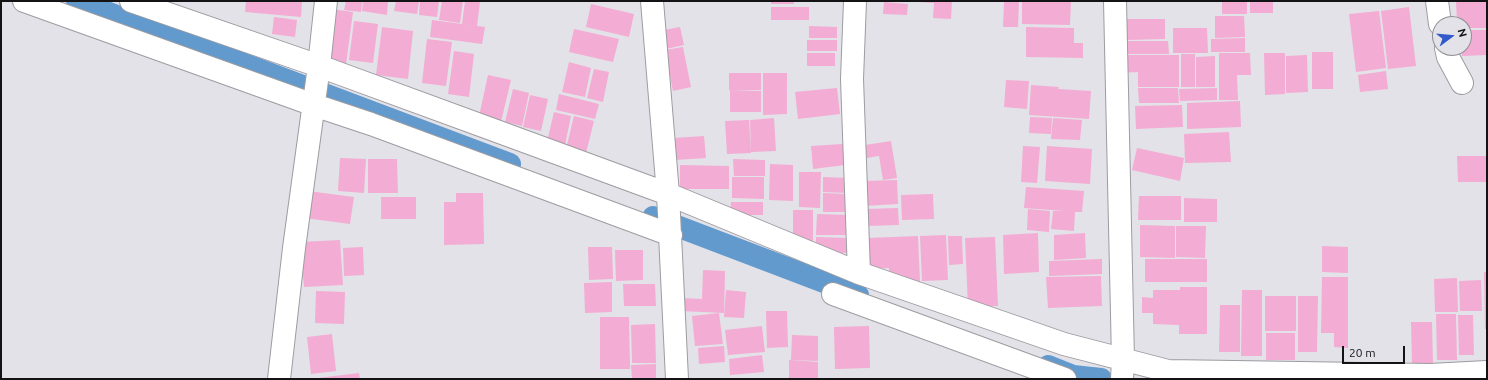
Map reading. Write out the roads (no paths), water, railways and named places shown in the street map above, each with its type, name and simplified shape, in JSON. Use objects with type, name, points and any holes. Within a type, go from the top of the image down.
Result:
[{"type":"street","points":[[24,1],[379,126],[670,233]]},
{"type":"street","points":[[131,1],[173,8],[319,69],[668,197],[859,273],[1064,344],[1122,370],[1430,375],[1487,372]]},
{"type":"street","points":[[279,379],[294,248],[319,69],[326,1]]},
{"type":"street","points":[[652,1],[668,197],[677,379]]},
{"type":"street","points":[[855,1],[852,79],[859,273]]},
{"type":"street","points":[[1115,1],[1122,370]]},
{"type":"street","points":[[1437,1],[1439,16]]},
{"type":"street","points":[[1448,56],[1462,83]]},
{"type":"street","points":[[834,294],[1065,379]]},
{"type":"waterway","points":[[77,1],[510,164]]},
{"type":"waterway","points":[[653,217],[858,295]]},
{"type":"waterway","points":[[1048,366],[1073,376],[1101,379]]}]
